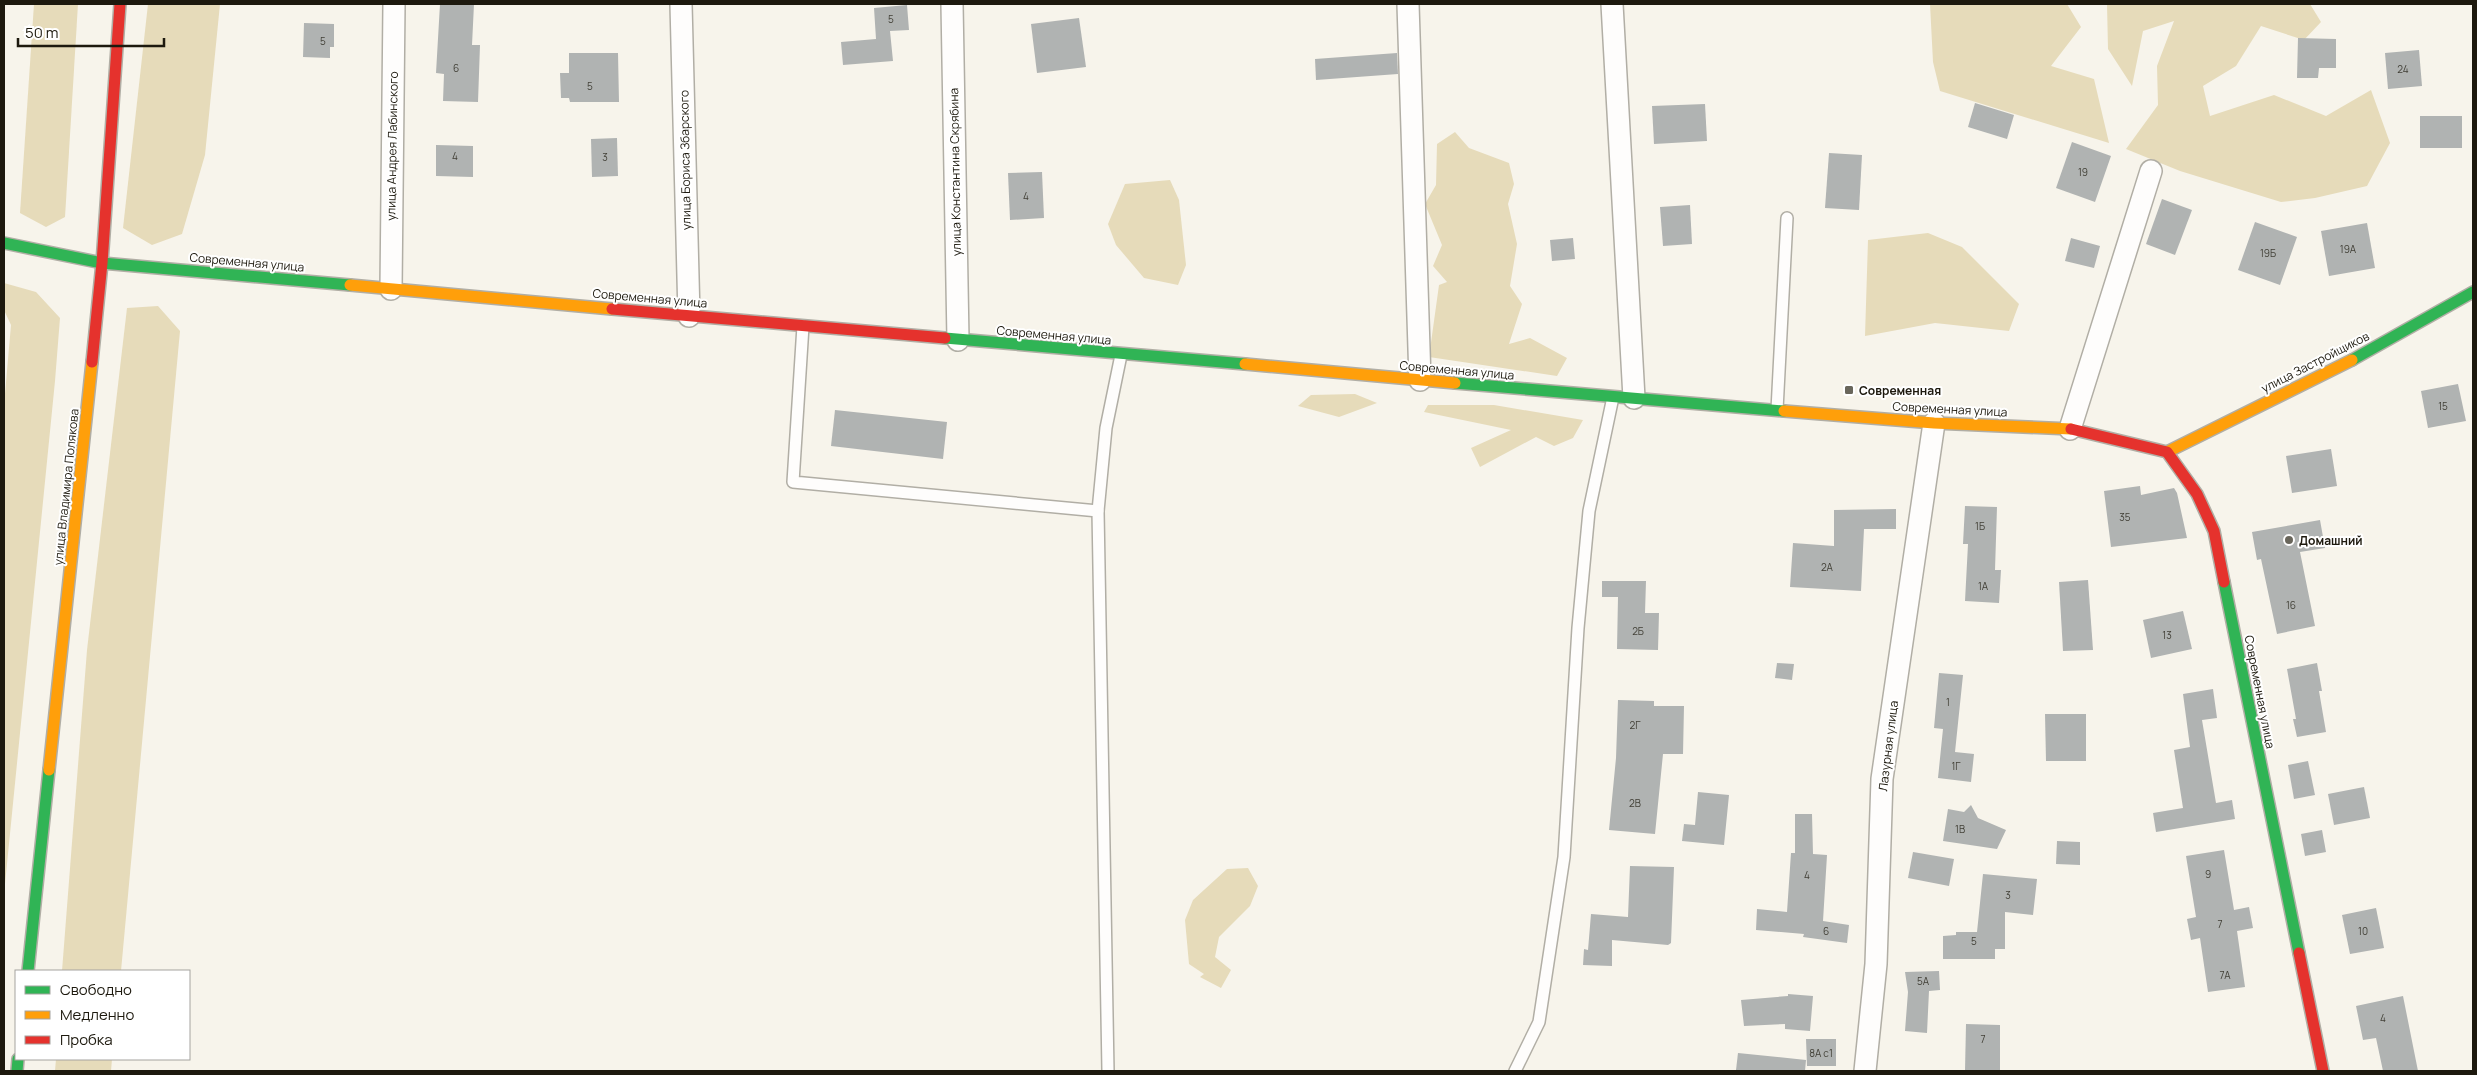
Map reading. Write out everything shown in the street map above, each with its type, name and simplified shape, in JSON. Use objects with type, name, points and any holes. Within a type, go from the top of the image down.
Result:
[{"type":"street","name":"улица Владимира Полякова","points":[[28,970],[102,263],[120,4]]},
{"type":"street","name":"улица Андрея Лабинского","points":[[391,289],[394,4]]},
{"type":"street","name":"улица Бориса Збарского","points":[[681,4],[689,316]]},
{"type":"street","name":"улица Константина Скрябина","points":[[952,4],[958,340]]},
{"type":"street","points":[[1408,4],[1420,380]]},
{"type":"street","points":[[1612,4],[1634,398]]},
{"type":"street","points":[[2070,429],[2151,171]]},
{"type":"street","name":"Современная улица","points":[[4,243],[102,263],[689,316],[1613,397],[1934,423],[2070,429],[2167,452],[2196,494],[2214,531],[2323,1071]]},
{"type":"street","name":"улица Застройщиков","points":[[2167,452],[2340,367],[2473,292]]},
{"type":"street","name":"Лазурная улица","points":[[1865,1071],[1876,964],[1882,779],[1934,423]]},
{"type":"lane","points":[[1777,410],[1787,218]]},
{"type":"lane","points":[[803,326],[793,482],[1098,511]]},
{"type":"lane","points":[[1108,1071],[1098,511],[1106,428],[1121,354]]},
{"type":"lane","points":[[1515,1071],[1539,1022],[1564,857],[1578,628],[1589,511],[1613,397]]},
{"type":"shaded area","points":[[34,4],[78,4],[65,217],[46,227],[20,213]]},
{"type":"shaded area","points":[[148,4],[220,4],[205,155],[182,234],[152,245],[123,228]]},
{"type":"shaded area","points":[[1930,4],[2067,4],[2081,27],[2051,66],[2094,79],[2109,143],[1940,91],[1933,62]]},
{"type":"shaded area","points":[[2107,4],[2310,4],[2321,22],[2304,40],[2261,26],[2236,66],[2203,86],[2210,116],[2274,95],[2326,116],[2371,90],[2390,143],[2367,186],[2315,198],[2281,202],[2180,171],[2126,149],[2158,105],[2157,66],[2174,21],[2143,31],[2132,86],[2108,49]]},
{"type":"shaded area","points":[[1455,132],[1469,148],[1509,163],[1514,184],[1508,204],[1517,244],[1510,286],[1522,304],[1509,344],[1530,338],[1567,358],[1557,376],[1429,357],[1439,285],[1447,282],[1433,266],[1442,245],[1425,204],[1436,185],[1437,144]]},
{"type":"shaded area","points":[[1170,180],[1179,200],[1186,265],[1178,285],[1144,278],[1116,245],[1108,224],[1125,184]]},
{"type":"shaded area","points":[[1928,233],[1962,247],[2019,304],[2009,331],[1935,323],[1865,336],[1868,240]]},
{"type":"shaded area","points":[[4,283],[36,292],[60,318],[4,894],[4,405],[11,325],[4,310]]},
{"type":"shaded area","points":[[158,306],[180,331],[121,970],[62,970],[87,650],[127,308]]},
{"type":"shaded area","points":[[1355,394],[1377,403],[1339,417],[1298,406],[1311,395]]},
{"type":"shaded area","points":[[1428,405],[1494,405],[1583,420],[1573,438],[1554,446],[1536,437],[1480,467],[1471,448],[1511,430],[1424,412]]},
{"type":"shaded area","points":[[1248,868],[1258,886],[1250,906],[1219,937],[1215,957],[1231,970],[1221,988],[1200,977],[1204,974],[1189,964],[1185,920],[1193,900],[1227,869]]},
{"type":"shaded area","points":[[56,1060],[112,1060],[111,1071],[55,1071]]},
{"type":"building","points":[[440,4],[474,4],[472,45],[480,45],[478,102],[443,101],[444,74],[436,73]]},
{"type":"building","points":[[907,5],[909,30],[890,31],[893,61],[843,65],[841,42],[876,39],[874,8]]},
{"type":"building","points":[[1079,18],[1086,67],[1037,73],[1031,24]]},
{"type":"building","points":[[304,23],[334,24],[334,47],[330,47],[330,58],[303,57]]},
{"type":"building","points":[[2298,38],[2336,39],[2336,68],[2319,68],[2318,78],[2297,78]]},
{"type":"building","points":[[2419,50],[2422,86],[2388,89],[2385,53]]},
{"type":"building","points":[[569,53],[618,53],[619,102],[570,102],[569,98],[561,98],[560,73],[569,73]]},
{"type":"building","points":[[1397,53],[1398,74],[1316,80],[1315,59]]},
{"type":"building","points":[[1975,103],[2014,115],[2007,139],[1968,127]]},
{"type":"building","points":[[1705,104],[1707,141],[1654,144],[1652,106]]},
{"type":"building","points":[[2420,116],[2462,116],[2462,148],[2420,148]]},
{"type":"building","points":[[617,138],[618,176],[592,177],[591,139]]},
{"type":"building","points":[[2072,142],[2111,156],[2095,202],[2056,188]]},
{"type":"building","points":[[436,145],[473,146],[473,177],[436,176]]},
{"type":"building","points":[[1829,153],[1862,155],[1859,210],[1825,208]]},
{"type":"building","points":[[1042,172],[1044,218],[1010,220],[1008,173]]},
{"type":"building","points":[[2162,199],[2192,210],[2175,255],[2146,244]]},
{"type":"building","points":[[1690,205],[1692,244],[1663,246],[1660,207]]},
{"type":"building","points":[[2255,222],[2297,237],[2280,285],[2238,270]]},
{"type":"building","points":[[2367,223],[2375,268],[2329,276],[2321,231]]},
{"type":"building","points":[[1573,238],[1575,259],[1552,261],[1550,240]]},
{"type":"building","points":[[2071,238],[2100,246],[2094,268],[2065,261]]},
{"type":"building","points":[[2458,384],[2466,421],[2428,428],[2421,391]]},
{"type":"building","points":[[835,410],[947,422],[943,459],[831,446]]},
{"type":"building","points":[[2331,449],[2337,486],[2292,493],[2286,456]]},
{"type":"building","points":[[2140,486],[2141,495],[2174,488],[2177,493],[2187,538],[2111,547],[2104,491]]},
{"type":"building","points":[[1965,506],[1997,507],[1995,570],[2001,570],[1999,603],[1965,601],[1968,544],[1963,544]]},
{"type":"building","points":[[1896,509],[1896,529],[1864,529],[1861,591],[1790,587],[1793,543],[1834,546],[1834,510]]},
{"type":"building","points":[[2320,520],[2325,548],[2300,552],[2315,626],[2277,634],[2261,559],[2257,560],[2252,532]]},
{"type":"building","points":[[2088,580],[2093,650],[2063,651],[2059,582]]},
{"type":"building","points":[[1602,581],[1646,581],[1645,613],[1659,613],[1658,650],[1617,649],[1618,597],[1602,597]]},
{"type":"building","points":[[2183,611],[2192,649],[2151,658],[2143,620]]},
{"type":"building","points":[[1777,663],[1794,664],[1792,680],[1775,678]]},
{"type":"building","points":[[2317,663],[2322,691],[2319,691],[2326,732],[2297,737],[2293,719],[2296,719],[2287,669]]},
{"type":"building","points":[[1939,673],[1963,675],[1955,752],[1974,754],[1971,782],[1938,778],[1943,729],[1934,728]]},
{"type":"building","points":[[2213,689],[2217,718],[2202,720],[2216,803],[2232,800],[2235,819],[2156,832],[2153,813],[2183,808],[2174,750],[2190,747],[2183,694]]},
{"type":"building","points":[[1618,700],[1654,701],[1654,706],[1684,706],[1683,754],[1663,754],[1655,834],[1609,830],[1616,758]]},
{"type":"building","points":[[2045,714],[2086,714],[2086,761],[2046,761]]},
{"type":"building","points":[[2308,761],[2315,795],[2294,799],[2288,765]]},
{"type":"building","points":[[2364,787],[2370,818],[2334,825],[2328,794]]},
{"type":"building","points":[[1698,792],[1729,795],[1724,845],[1682,841],[1684,824],[1695,825]]},
{"type":"building","points":[[1971,805],[1978,818],[2006,830],[1997,849],[1943,841],[1948,809],[1964,812]]},
{"type":"building","points":[[1795,814],[1812,814],[1813,854],[1827,855],[1823,921],[1849,925],[1847,943],[1803,937],[1804,934],[1756,930],[1757,909],[1787,912],[1791,853],[1795,853]]},
{"type":"building","points":[[2322,830],[2326,852],[2305,856],[2301,834]]},
{"type":"building","points":[[2057,841],[2080,842],[2080,865],[2056,864]]},
{"type":"building","points":[[2224,850],[2234,910],[2249,907],[2253,928],[2237,931],[2245,987],[2208,992],[2200,938],[2191,940],[2187,919],[2196,917],[2186,856]]},
{"type":"building","points":[[1913,852],[1954,859],[1949,886],[1908,878]]},
{"type":"building","points":[[1630,866],[1674,867],[1671,943],[1668,945],[1612,940],[1612,966],[1583,965],[1584,949],[1588,950],[1591,914],[1628,917]]},
{"type":"building","points":[[1983,874],[2037,879],[2033,915],[2005,912],[2005,949],[1995,949],[1995,959],[1943,959],[1943,936],[1956,935],[1956,932],[1977,932]]},
{"type":"building","points":[[2376,908],[2384,948],[2350,954],[2342,915]]},
{"type":"building","points":[[1939,971],[1940,990],[1929,991],[1927,1033],[1905,1031],[1908,992],[1905,972]]},
{"type":"building","points":[[1788,994],[1813,996],[1810,1031],[1785,1029],[1785,1024],[1744,1026],[1741,1000],[1788,996]]},
{"type":"building","points":[[2403,996],[2418,1071],[2383,1071],[2376,1038],[2363,1040],[2356,1006]]},
{"type":"building","points":[[1966,1024],[2000,1025],[2000,1071],[1965,1071]]},
{"type":"building","points":[[1806,1039],[1836,1039],[1836,1066],[1807,1066]]},
{"type":"building","points":[[1738,1053],[1806,1060],[1805,1071],[1736,1070]]},
{"type":"traffic: fast","points":[[4,243],[102,263],[350,285]]},
{"type":"traffic: fast","points":[[2352,360],[2473,292]]},
{"type":"traffic: fast","points":[[945,338],[1245,364]]},
{"type":"traffic: fast","points":[[1455,383],[1784,411]]},
{"type":"traffic: fast","points":[[2224,582],[2299,953]]},
{"type":"traffic: fast","points":[[28,970],[49,770]]},
{"type":"traffic: fast","points":[[17,1071],[18,1060]]},
{"type":"traffic: slow","points":[[350,285],[612,309]]},
{"type":"traffic: slow","points":[[2167,452],[2352,360]]},
{"type":"traffic: slow","points":[[49,770],[92,362]]},
{"type":"traffic: slow","points":[[1245,364],[1455,383]]},
{"type":"traffic: slow","points":[[1784,411],[1934,423],[2071,429]]},
{"type":"traffic: jam","points":[[92,362],[102,263],[120,4]]},
{"type":"traffic: jam","points":[[612,309],[945,338]]},
{"type":"traffic: jam","points":[[2071,429],[2167,452],[2197,494],[2214,531],[2224,582]]},
{"type":"traffic: jam","points":[[2299,953],[2323,1071]]},
{"type":"place","name":"Современная","points":[[1849,390]]},
{"type":"place","name":"Домашний","points":[[2289,540]]}]
